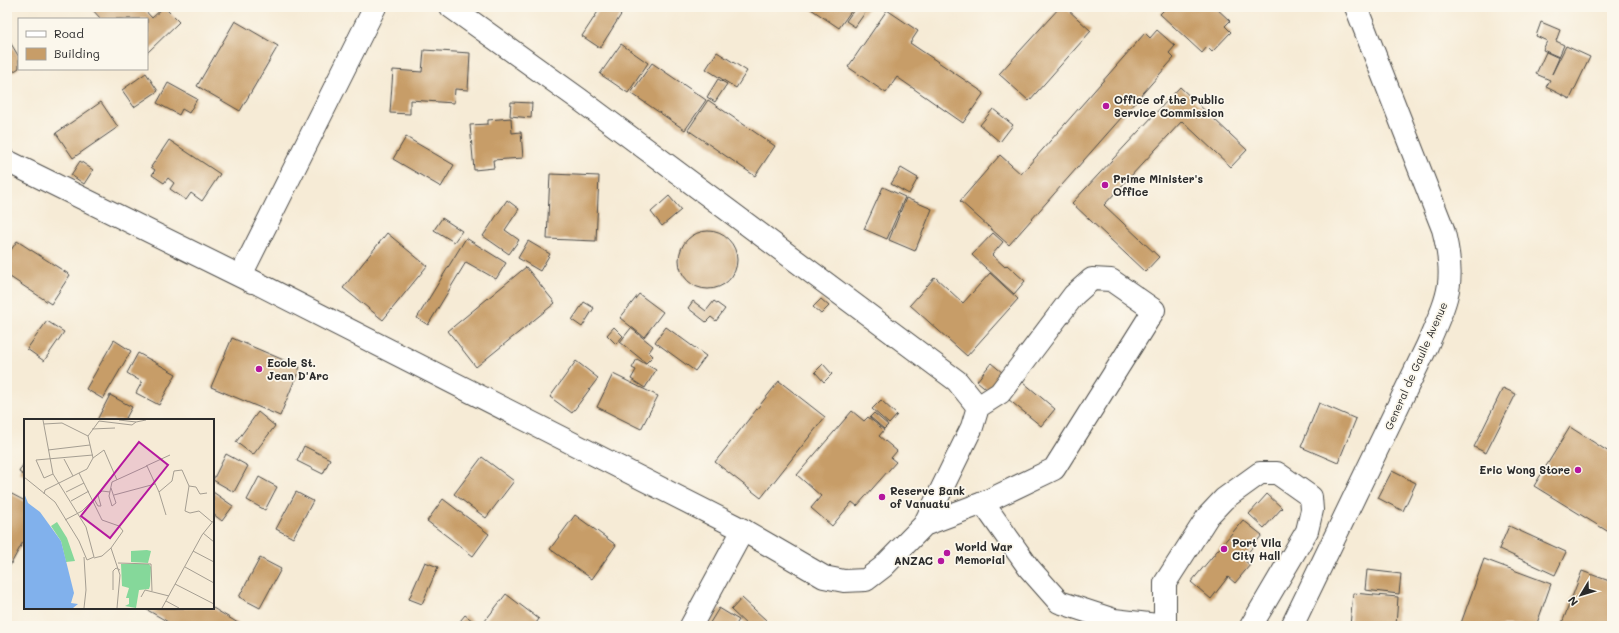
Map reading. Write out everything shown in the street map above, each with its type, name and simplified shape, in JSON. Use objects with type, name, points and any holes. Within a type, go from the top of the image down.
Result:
[{"type":"street","points":[[252,282],[241,275],[375,7]]},
{"type":"street","points":[[451,7],[579,99],[957,380],[978,407]]},
{"type":"street","name":"General de Gaulle Avenue","points":[[1292,626],[1427,346],[1446,303],[1450,285],[1451,265],[1443,229],[1356,7]]},
{"type":"street","points":[[7,161],[252,282],[743,530],[824,577],[844,581],[866,580],[883,567],[924,525],[972,427],[978,407],[1000,393],[1074,295],[1092,279],[1111,280],[1154,310],[1054,468],[983,503],[924,525]]},
{"type":"street","points":[[983,503],[1029,568],[1060,602],[1114,620],[1166,626],[1165,583],[1208,516],[1224,499],[1260,473],[1277,473],[1311,497],[1312,510],[1307,531],[1250,626]]},
{"type":"street","points":[[691,626],[743,530]]},
{"type":"building","points":[[90,7],[142,7],[152,18],[164,7],[179,22],[148,52],[148,18],[100,18]]},
{"type":"building","points":[[601,7],[619,7],[624,10],[600,48],[582,36]]},
{"type":"building","points":[[808,7],[854,7],[839,28]]},
{"type":"building","points":[[856,7],[869,7],[855,27],[846,21]]},
{"type":"building","points":[[1060,7],[1065,7],[1091,31],[1029,101],[999,74]]},
{"type":"building","points":[[1167,7],[1215,7],[1230,21],[1225,26],[1231,32],[1212,52],[1207,47],[1202,53],[1160,14]]},
{"type":"building","points":[[887,10],[918,31],[910,43],[984,93],[963,123],[897,77],[886,93],[848,67]]},
{"type":"building","points":[[235,21],[278,46],[240,111],[197,86]]},
{"type":"building","points":[[1541,22],[1560,30],[1556,41],[1564,45],[1559,57],[1543,50],[1547,41],[1536,36]]},
{"type":"building","name":"Office of the Public Service Commission","points":[[1157,30],[1175,46],[1169,53],[1174,58],[1009,245],[960,201],[1000,155],[1021,174],[1145,33],[1150,38]]},
{"type":"building","points":[[10,42],[18,55],[18,69],[7,76],[7,43]]},
{"type":"building","points":[[621,44],[648,63],[628,93],[600,74]]},
{"type":"building","points":[[1566,46],[1590,57],[1570,99],[1546,87],[1550,80],[1536,74],[1546,52],[1559,58],[1552,74]]},
{"type":"building","points":[[424,50],[470,53],[468,90],[455,89],[454,103],[410,100],[410,114],[390,113],[393,70],[422,72]]},
{"type":"building","points":[[717,52],[747,71],[736,88],[706,69]]},
{"type":"building","points":[[652,63],[706,100],[685,130],[631,93]]},
{"type":"building","points":[[146,73],[158,91],[134,107],[122,90]]},
{"type":"building","points":[[718,79],[727,84],[715,102],[707,97]]},
{"type":"building","points":[[168,83],[197,99],[189,113],[182,109],[179,115],[157,103]]},
{"type":"building","name":"Prime Minister's Office","points":[[1180,87],[1247,150],[1231,167],[1182,121],[1104,205],[1159,257],[1145,272],[1072,203]]},
{"type":"building","points":[[708,100],[775,146],[755,176],[688,130]]},
{"type":"building","points":[[101,102],[118,127],[73,158],[56,133]]},
{"type":"building","points":[[511,102],[532,103],[531,118],[510,116]]},
{"type":"building","points":[[993,109],[1013,125],[1000,142],[980,125]]},
{"type":"building","points":[[511,118],[512,133],[521,132],[523,158],[493,160],[494,168],[474,170],[470,125],[488,124],[488,120]]},
{"type":"building","points":[[406,137],[454,165],[441,187],[393,159]]},
{"type":"building","points":[[169,140],[220,174],[202,201],[191,193],[186,200],[170,189],[174,183],[168,178],[164,183],[152,175],[155,170],[151,167]]},
{"type":"building","points":[[80,161],[93,170],[84,184],[71,175]]},
{"type":"building","points":[[901,168],[918,178],[909,194],[891,184]]},
{"type":"building","points":[[550,174],[599,176],[596,241],[547,239]]},
{"type":"building","points":[[883,187],[905,197],[887,239],[864,229]]},
{"type":"building","points":[[669,196],[681,210],[662,226],[651,212]]},
{"type":"building","points":[[906,198],[932,209],[915,251],[889,240]]},
{"type":"building","points":[[507,200],[519,209],[505,230],[519,240],[509,254],[483,236]]},
{"type":"building","points":[[442,218],[462,231],[454,242],[434,230]]},
{"type":"building","points":[[708,231],[724,236],[732,244],[737,260],[732,276],[724,284],[708,289],[692,284],[684,276],[679,260],[684,244],[692,236]]},
{"type":"building","points":[[387,233],[427,266],[383,320],[343,288]]},
{"type":"building","points":[[993,233],[1003,242],[992,255],[1005,267],[1007,265],[1025,281],[1014,294],[972,255]]},
{"type":"building","points":[[466,238],[506,263],[496,279],[466,262],[428,325],[417,318]]},
{"type":"building","points":[[17,241],[70,275],[51,304],[7,275],[7,256]]},
{"type":"building","points":[[528,241],[550,254],[540,271],[518,258]]},
{"type":"building","points":[[526,267],[555,303],[476,367],[448,331]]},
{"type":"building","points":[[990,273],[1018,299],[967,356],[910,305],[935,277],[963,303]]},
{"type":"building","points":[[639,294],[663,312],[644,337],[620,318]]},
{"type":"building","points":[[821,299],[829,306],[821,314],[813,307]]},
{"type":"building","points":[[693,301],[706,311],[714,301],[725,309],[716,321],[711,317],[706,322],[688,308]]},
{"type":"building","points":[[584,302],[594,308],[582,327],[572,320]]},
{"type":"building","points":[[47,321],[64,332],[44,361],[27,349]]},
{"type":"building","points":[[614,327],[623,336],[616,344],[607,335]]},
{"type":"building","points":[[666,327],[706,356],[695,371],[655,342]]},
{"type":"building","points":[[631,328],[653,346],[649,352],[653,356],[646,363],[620,342]]},
{"type":"building","points":[[232,338],[300,367],[280,416],[211,387]]},
{"type":"building","points":[[114,340],[131,351],[103,399],[86,389]]},
{"type":"building","points":[[138,353],[176,374],[159,405],[136,393],[142,382],[127,373]]},
{"type":"building","points":[[637,359],[656,370],[645,388],[631,379],[636,370],[632,368]]},
{"type":"building","points":[[576,361],[598,378],[572,413],[550,397]]},
{"type":"building","points":[[991,363],[1003,373],[989,391],[977,381]]},
{"type":"building","points":[[823,364],[832,374],[824,382],[815,372]]},
{"type":"building","points":[[613,374],[658,396],[641,429],[597,407]]},
{"type":"building","points":[[779,381],[825,417],[761,498],[715,462]]},
{"type":"building","points":[[1023,382],[1055,409],[1041,426],[1008,399]]},
{"type":"building","points":[[1503,388],[1516,394],[1486,453],[1474,447]]},
{"type":"building","points":[[110,395],[132,407],[126,419],[98,419]]},
{"type":"building","points":[[881,400],[897,415],[889,424],[872,409]]},
{"type":"building","points":[[1319,403],[1356,419],[1338,463],[1301,447]]},
{"type":"building","points":[[852,411],[864,421],[868,417],[884,430],[879,436],[897,451],[891,458],[896,462],[857,506],[852,502],[832,526],[811,508],[821,496],[797,475]]},
{"type":"building","points":[[258,412],[275,426],[253,455],[236,442]]},
{"type":"building","points":[[874,413],[888,425],[884,429],[870,417]]},
{"type":"building","name":"Eric Wong Store","points":[[1570,427],[1612,454],[1612,534],[1534,486]]},
{"type":"building","points":[[304,446],[330,459],[323,474],[297,461]]},
{"type":"building","points":[[226,454],[248,466],[234,492],[214,481]]},
{"type":"building","points":[[482,457],[514,481],[486,518],[454,494]]},
{"type":"building","points":[[24,463],[24,475],[19,472]]},
{"type":"building","points":[[1392,471],[1416,483],[1403,511],[1378,498]]},
{"type":"building","points":[[259,477],[277,487],[265,510],[247,500]]},
{"type":"building","points":[[8,492],[24,500],[24,542],[7,571]]},
{"type":"building","points":[[296,492],[313,501],[293,538],[276,529]]},
{"type":"building","points":[[214,493],[233,506],[222,521],[214,515]]},
{"type":"building","points":[[1267,494],[1282,508],[1264,528],[1249,514]]},
{"type":"building","points":[[443,499],[489,534],[473,556],[427,521]]},
{"type":"building","points":[[575,515],[616,545],[592,579],[550,549]]},
{"type":"building","points":[[1243,520],[1262,535],[1243,559],[1250,565],[1235,583],[1228,577],[1211,599],[1191,582]]},
{"type":"building","points":[[1509,526],[1566,552],[1555,575],[1499,549]]},
{"type":"building","points":[[260,558],[281,569],[260,608],[239,597]]},
{"type":"building","points":[[1484,559],[1551,584],[1536,626],[1460,626]]},
{"type":"building","points":[[425,562],[438,567],[422,604],[409,599]]},
{"type":"building","points":[[1367,570],[1401,574],[1399,594],[1365,590]]},
{"type":"building","points":[[1582,571],[1612,582],[1612,626],[1561,626]]},
{"type":"building","points":[[1353,593],[1398,597],[1396,626],[1350,626]]},
{"type":"building","points":[[506,594],[539,619],[534,626],[481,626]]},
{"type":"building","points":[[742,598],[766,620],[761,626],[748,626],[731,610]]},
{"type":"building","points":[[719,608],[739,620],[735,626],[708,626]]},
{"type":"building","points":[[146,609],[214,609],[243,626],[175,626]]},
{"type":"building","points":[[465,615],[480,626],[456,626]]},
{"type":"place","name":"Office of the Public Service Commission","points":[[1106,106]]},
{"type":"place","name":"Prime Minister's Office","points":[[1105,185]]},
{"type":"place","name":"Ecole St. Jean D'Arc","points":[[259,369]]},
{"type":"place","name":"Eric Wong Store","points":[[1578,470]]},
{"type":"place","name":"Reserve Bank of Vanuatu","points":[[882,497]]},
{"type":"place","name":"Port Vila City Hall","points":[[1224,549]]},
{"type":"place","name":"World War Memorial","points":[[947,553]]},
{"type":"place","name":"ANZAC","points":[[941,561]]}]
